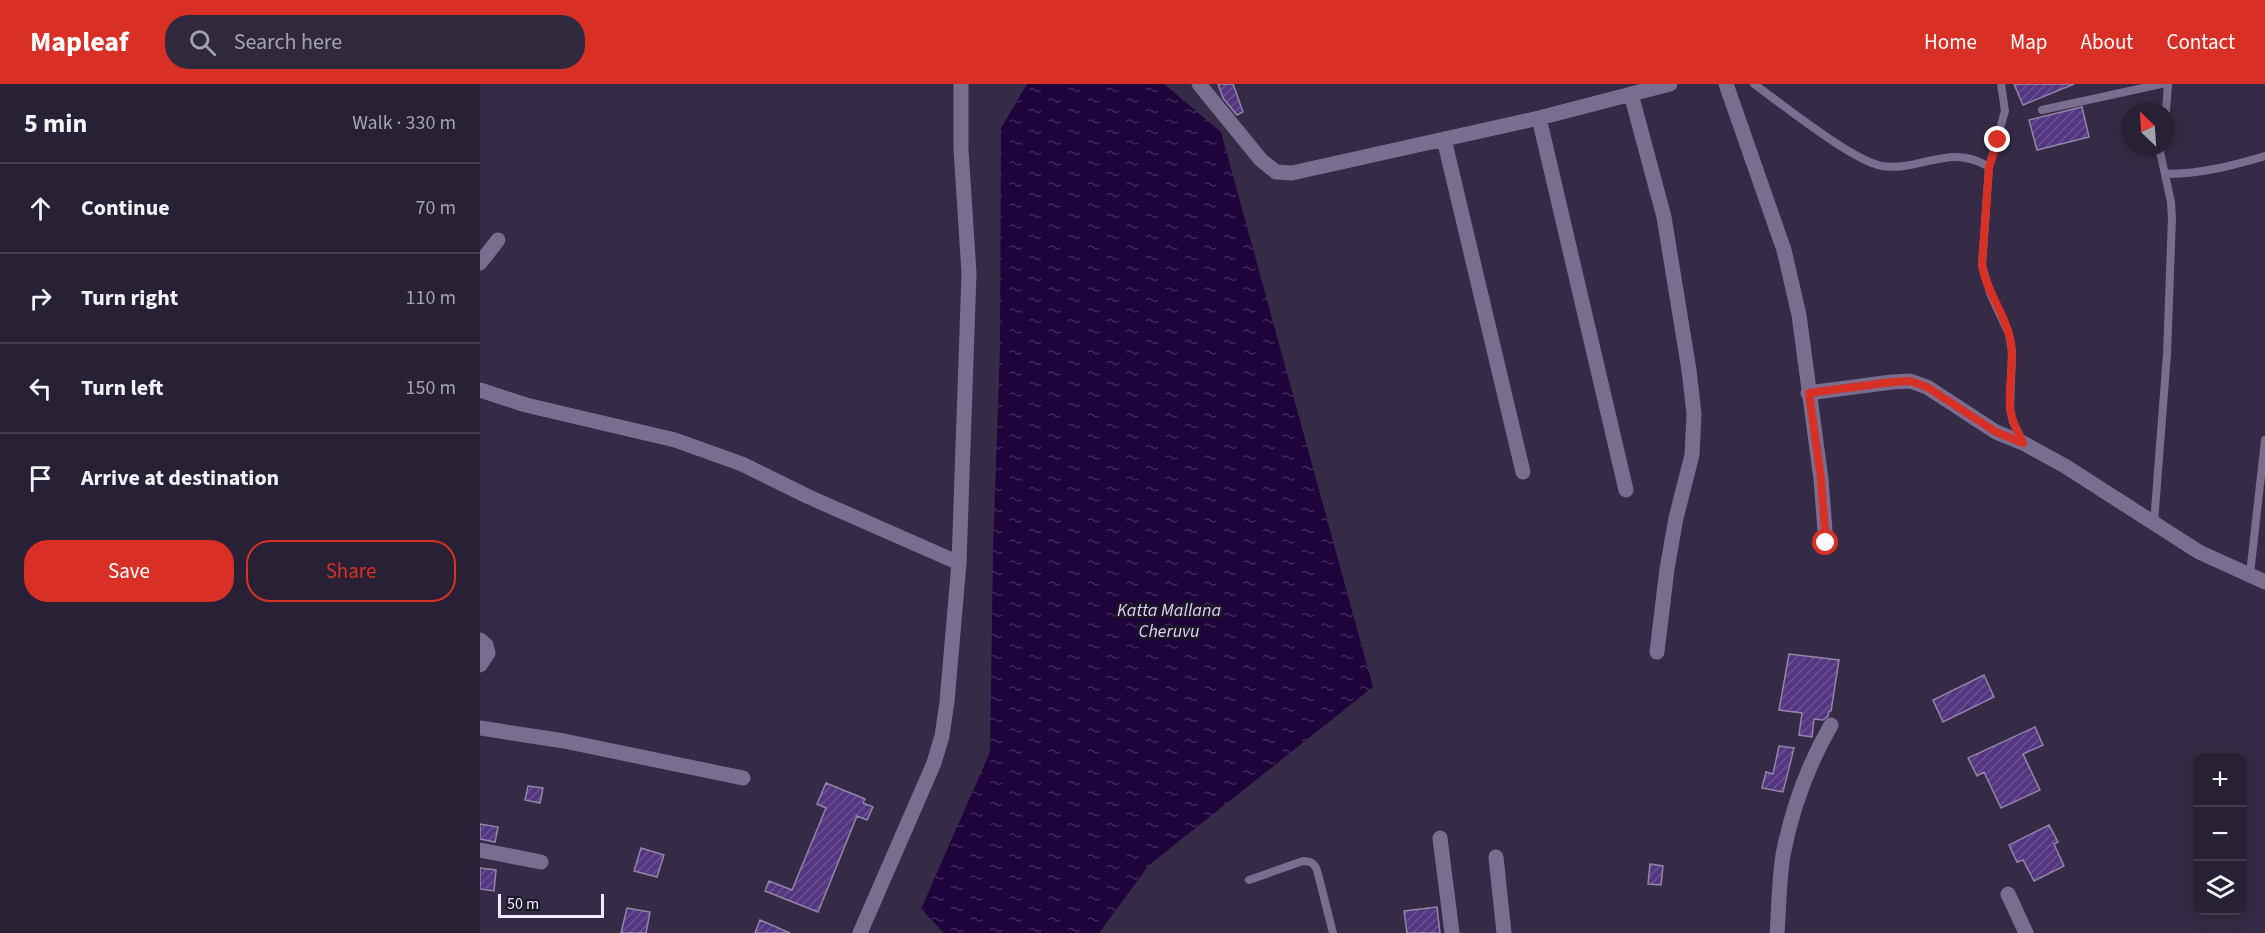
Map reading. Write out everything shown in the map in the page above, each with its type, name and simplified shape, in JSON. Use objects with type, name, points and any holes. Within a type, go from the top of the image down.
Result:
[{"type":"street","points":[[860,933],[934,763],[942,736],[947,702],[959,563],[969,273],[961,149],[961,84]]},
{"type":"street","points":[[1198,84],[1261,160],[1276,172],[1292,173],[1539,118],[1670,84]]},
{"type":"street","points":[[1726,84],[1784,250],[1799,315],[1821,479],[1826,543]]},
{"type":"street","points":[[1631,94],[1664,218],[1694,414],[1692,455],[1676,518],[1657,652]]},
{"type":"street","points":[[1539,118],[1626,490]]},
{"type":"street","points":[[1444,139],[1522,472]]},
{"type":"street","points":[[480,263],[498,240]]},
{"type":"street","points":[[1809,393],[1910,381],[1927,387],[1996,432],[2023,443],[2065,466],[2199,552],[2265,582]]},
{"type":"street","points":[[480,390],[526,405],[675,440],[709,452],[742,464],[809,497],[959,563]]},
{"type":"street","points":[[480,640],[486,645],[488,653],[480,665]]},
{"type":"street","points":[[1777,933],[1783,856],[1789,832],[1803,780],[1832,725]]},
{"type":"street","points":[[480,728],[564,741],[743,778]]},
{"type":"street","points":[[1440,838],[1452,933]]},
{"type":"street","points":[[480,850],[541,862]]},
{"type":"street","points":[[1496,857],[1504,933]]},
{"type":"street","points":[[2008,894],[2026,933]]},
{"type":"lane","points":[[1755,84],[1861,158],[1881,166],[1902,166],[1964,156],[1989,167]]},
{"type":"lane","points":[[2001,84],[2005,111],[1989,167],[1982,265],[1984,279],[2009,334],[2012,352],[2010,409],[2013,422],[2023,443]]},
{"type":"lane","points":[[2042,110],[2161,84]]},
{"type":"lane","points":[[2167,102],[2168,84]]},
{"type":"lane","points":[[2154,525],[2167,354],[2172,218],[2161,156]]},
{"type":"lane","points":[[2165,174],[2192,174],[2225,168],[2265,156]]},
{"type":"lane","points":[[2250,574],[2265,440]]},
{"type":"lane","points":[[1249,880],[1303,861],[1314,864],[1333,933]]},
{"type":"water","name":"Katta Mallana Cheruvu","points":[[1027,84],[1164,84],[1221,132],[1373,687],[1149,865],[1099,933],[944,933],[921,909],[990,752],[993,550],[1000,346],[1001,128]]},
{"type":"building","points":[[1218,84],[1233,84],[1243,112],[1237,115],[1223,98]]},
{"type":"building","points":[[2014,84],[2074,84],[2023,105]]},
{"type":"building","points":[[2082,107],[2089,137],[2037,150],[2029,120]]},
{"type":"building","points":[[1789,654],[1839,660],[1831,711],[1823,720],[1814,719],[1812,737],[1799,735],[1802,713],[1779,710]]},
{"type":"building","points":[[1984,675],[1994,697],[1943,722],[1933,700]]},
{"type":"building","points":[[2035,727],[2043,745],[2023,754],[2040,790],[2001,808],[1984,772],[1977,776],[1968,758]]},
{"type":"building","points":[[1779,746],[1794,748],[1783,792],[1762,788],[1766,772],[1773,774]]},
{"type":"building","points":[[826,783],[865,799],[863,803],[873,807],[867,820],[857,816],[818,912],[765,891],[769,881],[792,890],[826,808],[817,804]]},
{"type":"building","points":[[528,786],[543,788],[540,803],[525,800]]},
{"type":"building","points":[[480,824],[498,827],[495,842],[480,839]]},
{"type":"building","points":[[2049,825],[2058,842],[2054,844],[2064,866],[2034,881],[2023,860],[2017,862],[2009,845]]},
{"type":"building","points":[[641,848],[664,855],[657,877],[634,871]]},
{"type":"building","points":[[1650,864],[1663,866],[1661,885],[1648,884]]},
{"type":"building","points":[[480,868],[496,870],[494,891],[480,889]]},
{"type":"building","points":[[1437,907],[1440,933],[1407,933],[1404,911]]},
{"type":"building","points":[[627,908],[650,912],[646,933],[621,933]]},
{"type":"building","points":[[760,920],[790,933],[755,933]]},
{"type":"route","points":[[1826,543],[1821,479],[1809,393],[1910,381],[1944,396],[1996,432],[2023,443],[2013,422],[2010,409],[2012,352],[2009,334],[1984,279],[1982,265],[1989,167],[1998,140]]}]
